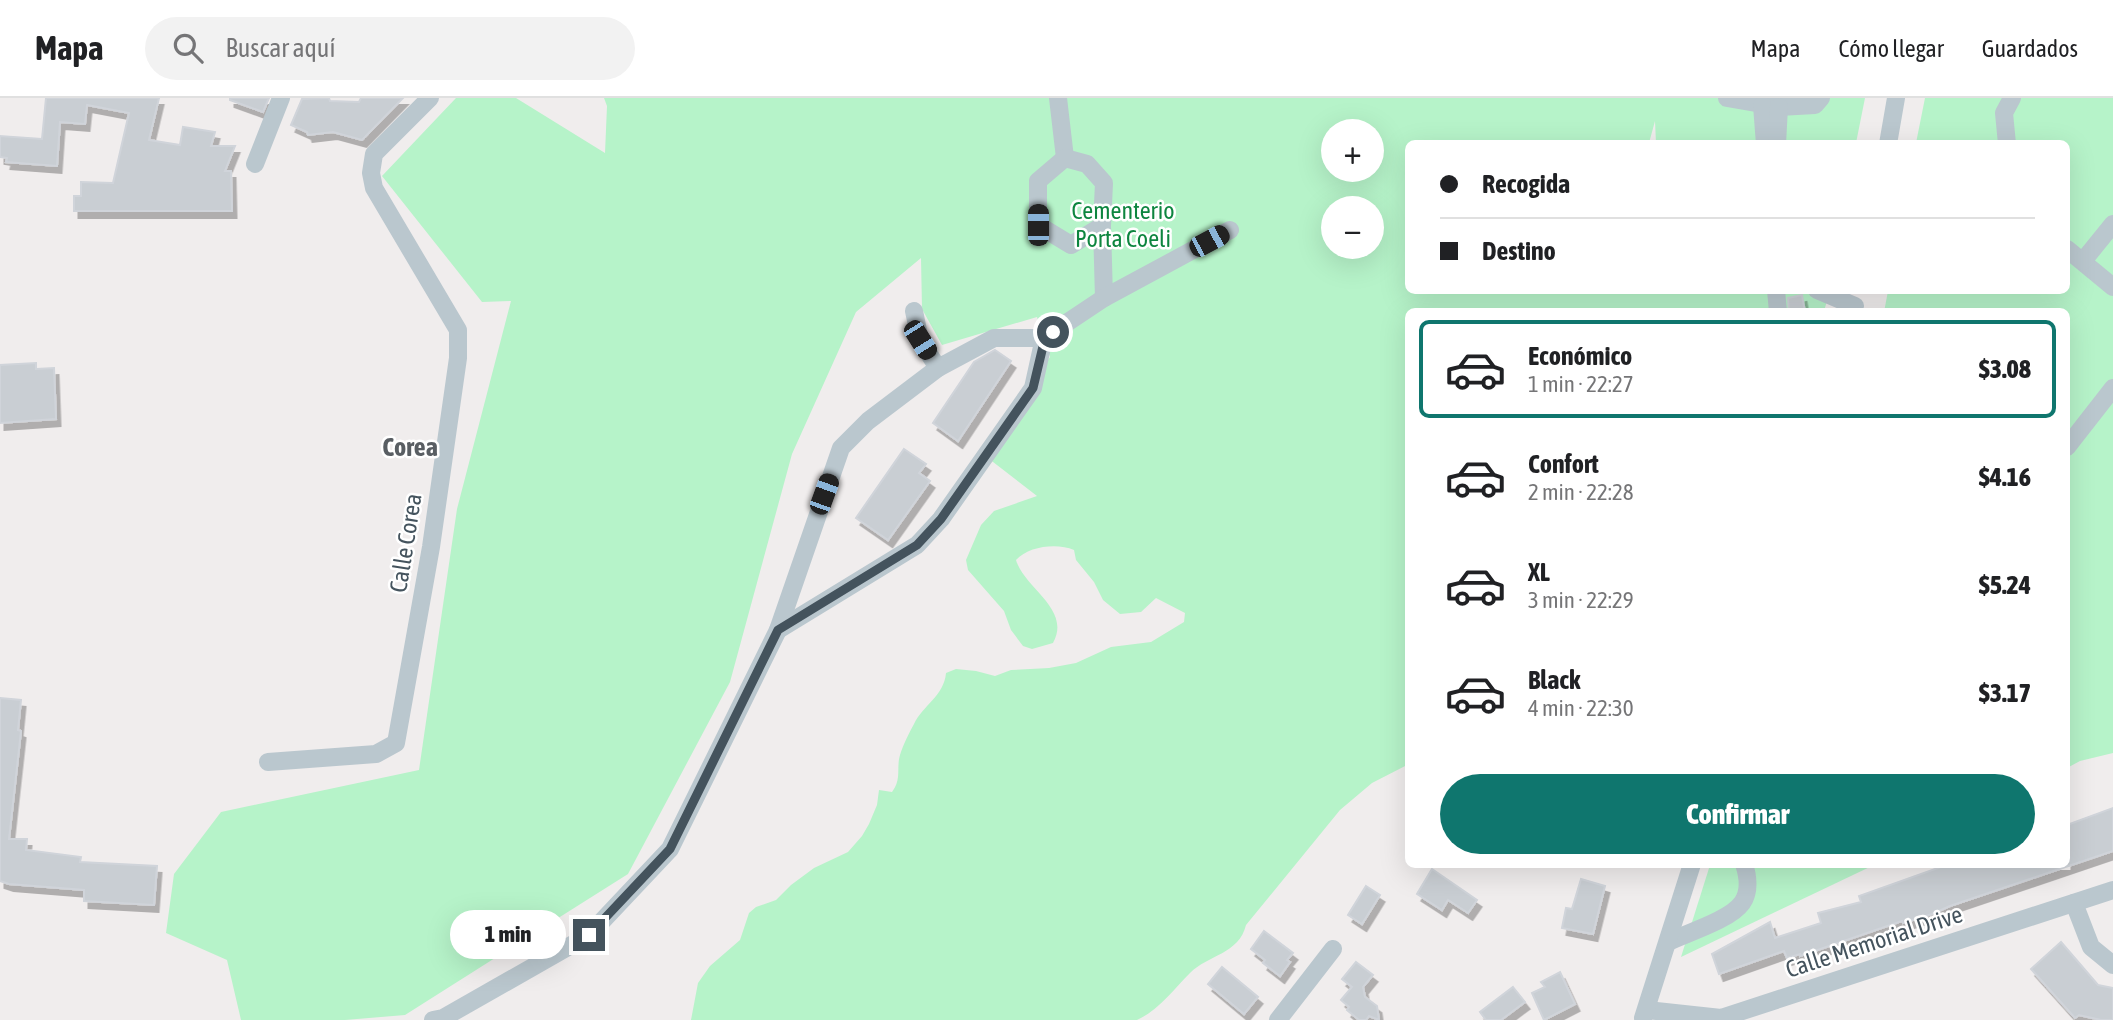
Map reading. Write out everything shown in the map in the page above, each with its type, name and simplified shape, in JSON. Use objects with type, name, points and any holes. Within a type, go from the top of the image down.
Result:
[{"type":"street","points":[[255,164],[281,98]]},
{"type":"street","name":"Calle Corea","points":[[268,762],[376,754],[397,743],[431,547],[458,358],[458,330],[374,188],[371,173],[374,154],[430,98]]},
{"type":"street","points":[[1058,98],[1065,158]]},
{"type":"street","points":[[1727,98],[1770,106],[1815,105],[1821,98]]},
{"type":"street","points":[[1889,140],[1896,98]]},
{"type":"street","points":[[2007,140],[2004,113],[2012,98]]},
{"type":"street","points":[[1766,140],[1770,106]]},
{"type":"street","points":[[1770,106],[1776,140]]},
{"type":"street","points":[[1065,158],[1038,181],[1038,225],[1071,245],[1102,226]]},
{"type":"street","points":[[1065,158],[1087,164],[1104,183],[1104,298]]},
{"type":"street","points":[[2083,261],[2113,224]]},
{"type":"street","points":[[433,1020],[443,1018],[589,935],[670,849],[778,630],[841,448],[868,421],[938,368],[993,338],[1045,338],[1104,298],[1230,230]]},
{"type":"street","points":[[2070,250],[2113,286]]},
{"type":"street","points":[[1829,294],[1856,303]]},
{"type":"street","points":[[914,311],[920,340],[938,368]]},
{"type":"street","points":[[778,630],[917,545],[941,519],[1033,388],[1045,338]]},
{"type":"street","points":[[2070,443],[2113,388]]},
{"type":"street","points":[[1644,1015],[1691,868]]},
{"type":"street","points":[[1668,942],[1731,913],[1744,901],[1747,886],[1745,868]]},
{"type":"street","name":"Calle Memorial Drive","points":[[1644,1015],[1721,1018],[2113,890]]},
{"type":"street","points":[[2074,903],[2091,947],[2113,965]]},
{"type":"street","points":[[1278,1020],[1333,949]]},
{"type":"green space","name":"Cementerio Porta Coeli","points":[[456,98],[516,98],[605,153],[607,106],[604,98],[1865,98],[1857,140],[1656,140],[1655,121],[1650,140],[1405,140],[1405,294],[1829,294],[1825,308],[1405,308],[1405,766],[1372,783],[1340,810],[1246,925],[1237,942],[1197,967],[1159,1005],[1137,1020],[691,1020],[698,983],[710,966],[740,940],[749,913],[756,907],[776,900],[814,868],[848,852],[862,836],[877,805],[879,790],[892,792],[895,787],[904,743],[918,717],[941,688],[946,673],[956,669],[995,676],[1011,670],[1076,663],[1111,647],[1151,642],[1184,622],[1185,613],[1156,598],[1141,612],[1120,614],[1103,600],[1094,582],[1076,560],[1074,550],[1052,546],[1028,552],[1016,560],[1028,580],[1052,609],[1057,631],[1053,643],[1032,649],[1023,646],[1011,630],[1004,611],[968,570],[966,560],[981,525],[994,511],[1037,496],[984,455],[1050,357],[1037,317],[942,345],[922,309],[921,258],[856,312],[792,454],[730,682],[628,874],[405,1015],[345,1020],[241,1020],[227,960],[166,933],[174,874],[221,812],[419,770],[457,509],[511,301],[482,302],[382,176]]},
{"type":"green space","points":[[1925,98],[2113,98],[2113,753],[2080,761],[2070,766],[2070,308],[1885,308],[1887,294],[2070,294],[2070,140],[1917,140]]},
{"type":"green space","points":[[1709,868],[1868,868],[1681,957]]},
{"type":"building","points":[[46,98],[159,98],[149,140],[180,145],[183,127],[215,132],[211,146],[235,146],[225,171],[231,171],[232,211],[74,211],[74,196],[81,196],[81,182],[113,183],[129,113],[87,105],[85,124],[60,122],[57,166],[6,162],[7,158],[0,157],[0,136],[42,139]]},
{"type":"building","points":[[230,98],[269,98],[263,112]]},
{"type":"building","points":[[329,98],[330,101],[359,102],[361,98],[403,98],[362,140],[333,132],[308,135],[291,125],[302,99]]},
{"type":"building","points":[[1802,295],[1804,308],[1789,308],[1788,298]]},
{"type":"building","points":[[995,350],[1011,361],[958,441],[933,423],[974,362]]},
{"type":"building","points":[[36,363],[36,369],[54,368],[56,419],[0,423],[0,365]]},
{"type":"building","points":[[904,449],[926,464],[919,473],[930,481],[888,540],[856,518]]},
{"type":"building","points":[[0,698],[21,700],[18,730],[21,731],[9,839],[27,839],[26,850],[81,857],[80,862],[157,866],[154,905],[84,901],[84,890],[0,881]]},
{"type":"building","points":[[2113,808],[2113,851],[2070,866],[2070,824]]},
{"type":"building","points":[[1938,868],[2063,868],[1932,914],[1903,923],[1902,921],[1800,956],[1787,958],[1784,951],[1719,974],[1712,954],[1770,922],[1775,938],[1821,923],[1818,913],[1861,902],[1859,896]]},
{"type":"building","points":[[1432,869],[1477,900],[1468,913],[1448,900],[1442,910],[1417,894]]},
{"type":"building","points":[[1581,879],[1605,886],[1593,934],[1562,928],[1566,908],[1572,909]]},
{"type":"building","points":[[1366,886],[1380,895],[1362,924],[1348,915]]},
{"type":"building","points":[[1264,931],[1293,953],[1280,976],[1251,949]]},
{"type":"building","points":[[2061,942],[2098,985],[2113,988],[2113,1020],[2079,1015],[2075,1018],[2031,969]]},
{"type":"building","points":[[1356,962],[1373,975],[1363,987],[1365,997],[1377,1006],[1379,1020],[1369,1016],[1366,1020],[1359,1020],[1347,1010],[1349,1007],[1341,1000],[1352,987],[1342,979]]},
{"type":"building","points":[[1222,967],[1258,997],[1244,1014],[1208,984]]},
{"type":"building","points":[[1560,972],[1575,1004],[1544,1020],[1532,993],[1545,987],[1541,982]]},
{"type":"building","points":[[1513,987],[1525,1002],[1501,1020],[1486,1020],[1480,1012]]},
{"type":"district","name":"Corea","points":[[410,447]]},
{"type":"route","points":[[589,935],[670,849],[778,630],[917,545],[941,519],[1033,388],[1045,338],[1053,332]]}]
